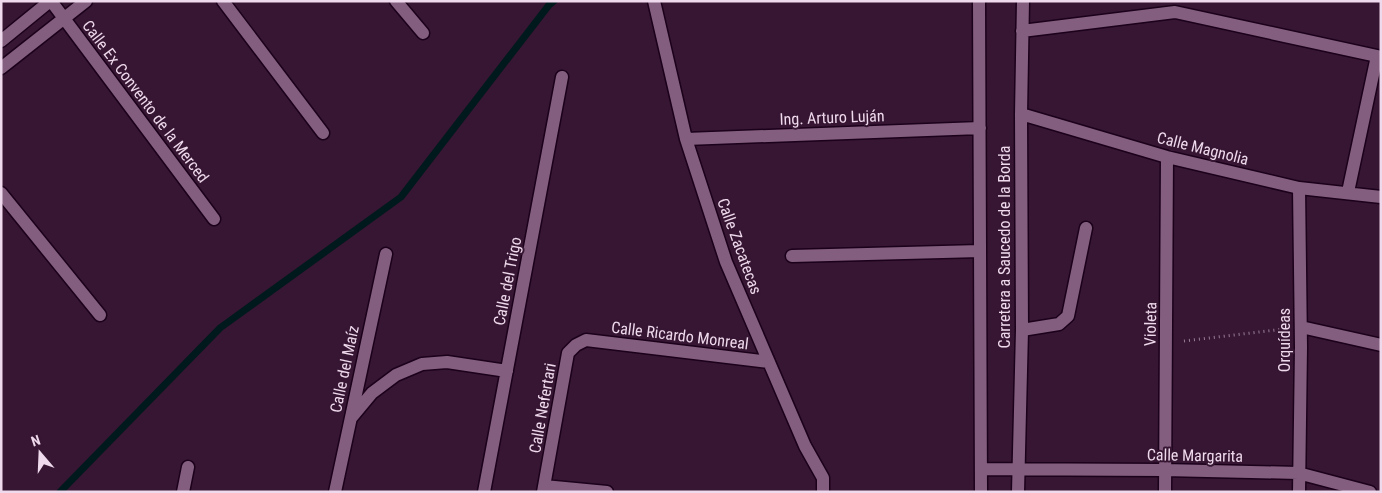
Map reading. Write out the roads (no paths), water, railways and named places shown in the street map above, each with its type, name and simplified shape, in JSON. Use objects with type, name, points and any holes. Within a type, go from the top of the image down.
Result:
[{"type":"street","name":"Calle Ex Convento de la Merced","points":[[50,1],[214,220]]},
{"type":"street","points":[[1,41],[50,1]]},
{"type":"street","points":[[1,68],[86,1]]},
{"type":"street","points":[[223,1],[323,134]]},
{"type":"street","points":[[396,1],[423,33]]},
{"type":"street","name":"Calle Zacatecas","points":[[654,1],[686,139],[726,262],[805,446],[822,478],[822,492]]},
{"type":"street","name":"Carretera a Saucedo de la Borda","points":[[979,1],[981,492]]},
{"type":"street","name":"Carretera a Saucedo de la Borda","points":[[1018,492],[1022,330],[1020,114],[1023,1]]},
{"type":"street","points":[[1022,31],[1175,12],[1379,57],[1348,192]]},
{"type":"street","name":"Calle del Trigo","points":[[484,492],[562,77]]},
{"type":"street","name":"Calle Magnolia","points":[[1020,114],[1168,157],[1299,188],[1381,197]]},
{"type":"street","name":"Ing. Arturo Luján","points":[[686,139],[980,128]]},
{"type":"street","name":"Violeta","points":[[1165,492],[1168,157]]},
{"type":"street","name":"Orquídeas","points":[[1299,188],[1301,327],[1299,492]]},
{"type":"street","points":[[1,193],[100,315]]},
{"type":"street","points":[[1022,330],[1059,324],[1068,316],[1086,228]]},
{"type":"street","points":[[792,256],[980,251]]},
{"type":"street","name":"Calle del Maíz","points":[[335,492],[386,254]]},
{"type":"street","points":[[1301,327],[1381,345]]},
{"type":"street","name":"Calle Ricardo Monreal","points":[[586,340],[769,362]]},
{"type":"street","name":"Calle Nefertari","points":[[544,489],[568,353],[576,345],[586,340]]},
{"type":"street","points":[[350,419],[372,393],[396,375],[422,364],[447,362],[507,371]]},
{"type":"street","points":[[183,492],[188,468]]},
{"type":"street","name":"Calle Margarita","points":[[981,470],[1164,470],[1298,473],[1370,492]]},
{"type":"street","points":[[544,489],[607,492]]},
{"type":"waterway","points":[[60,492],[220,328],[401,197],[554,1]]}]
